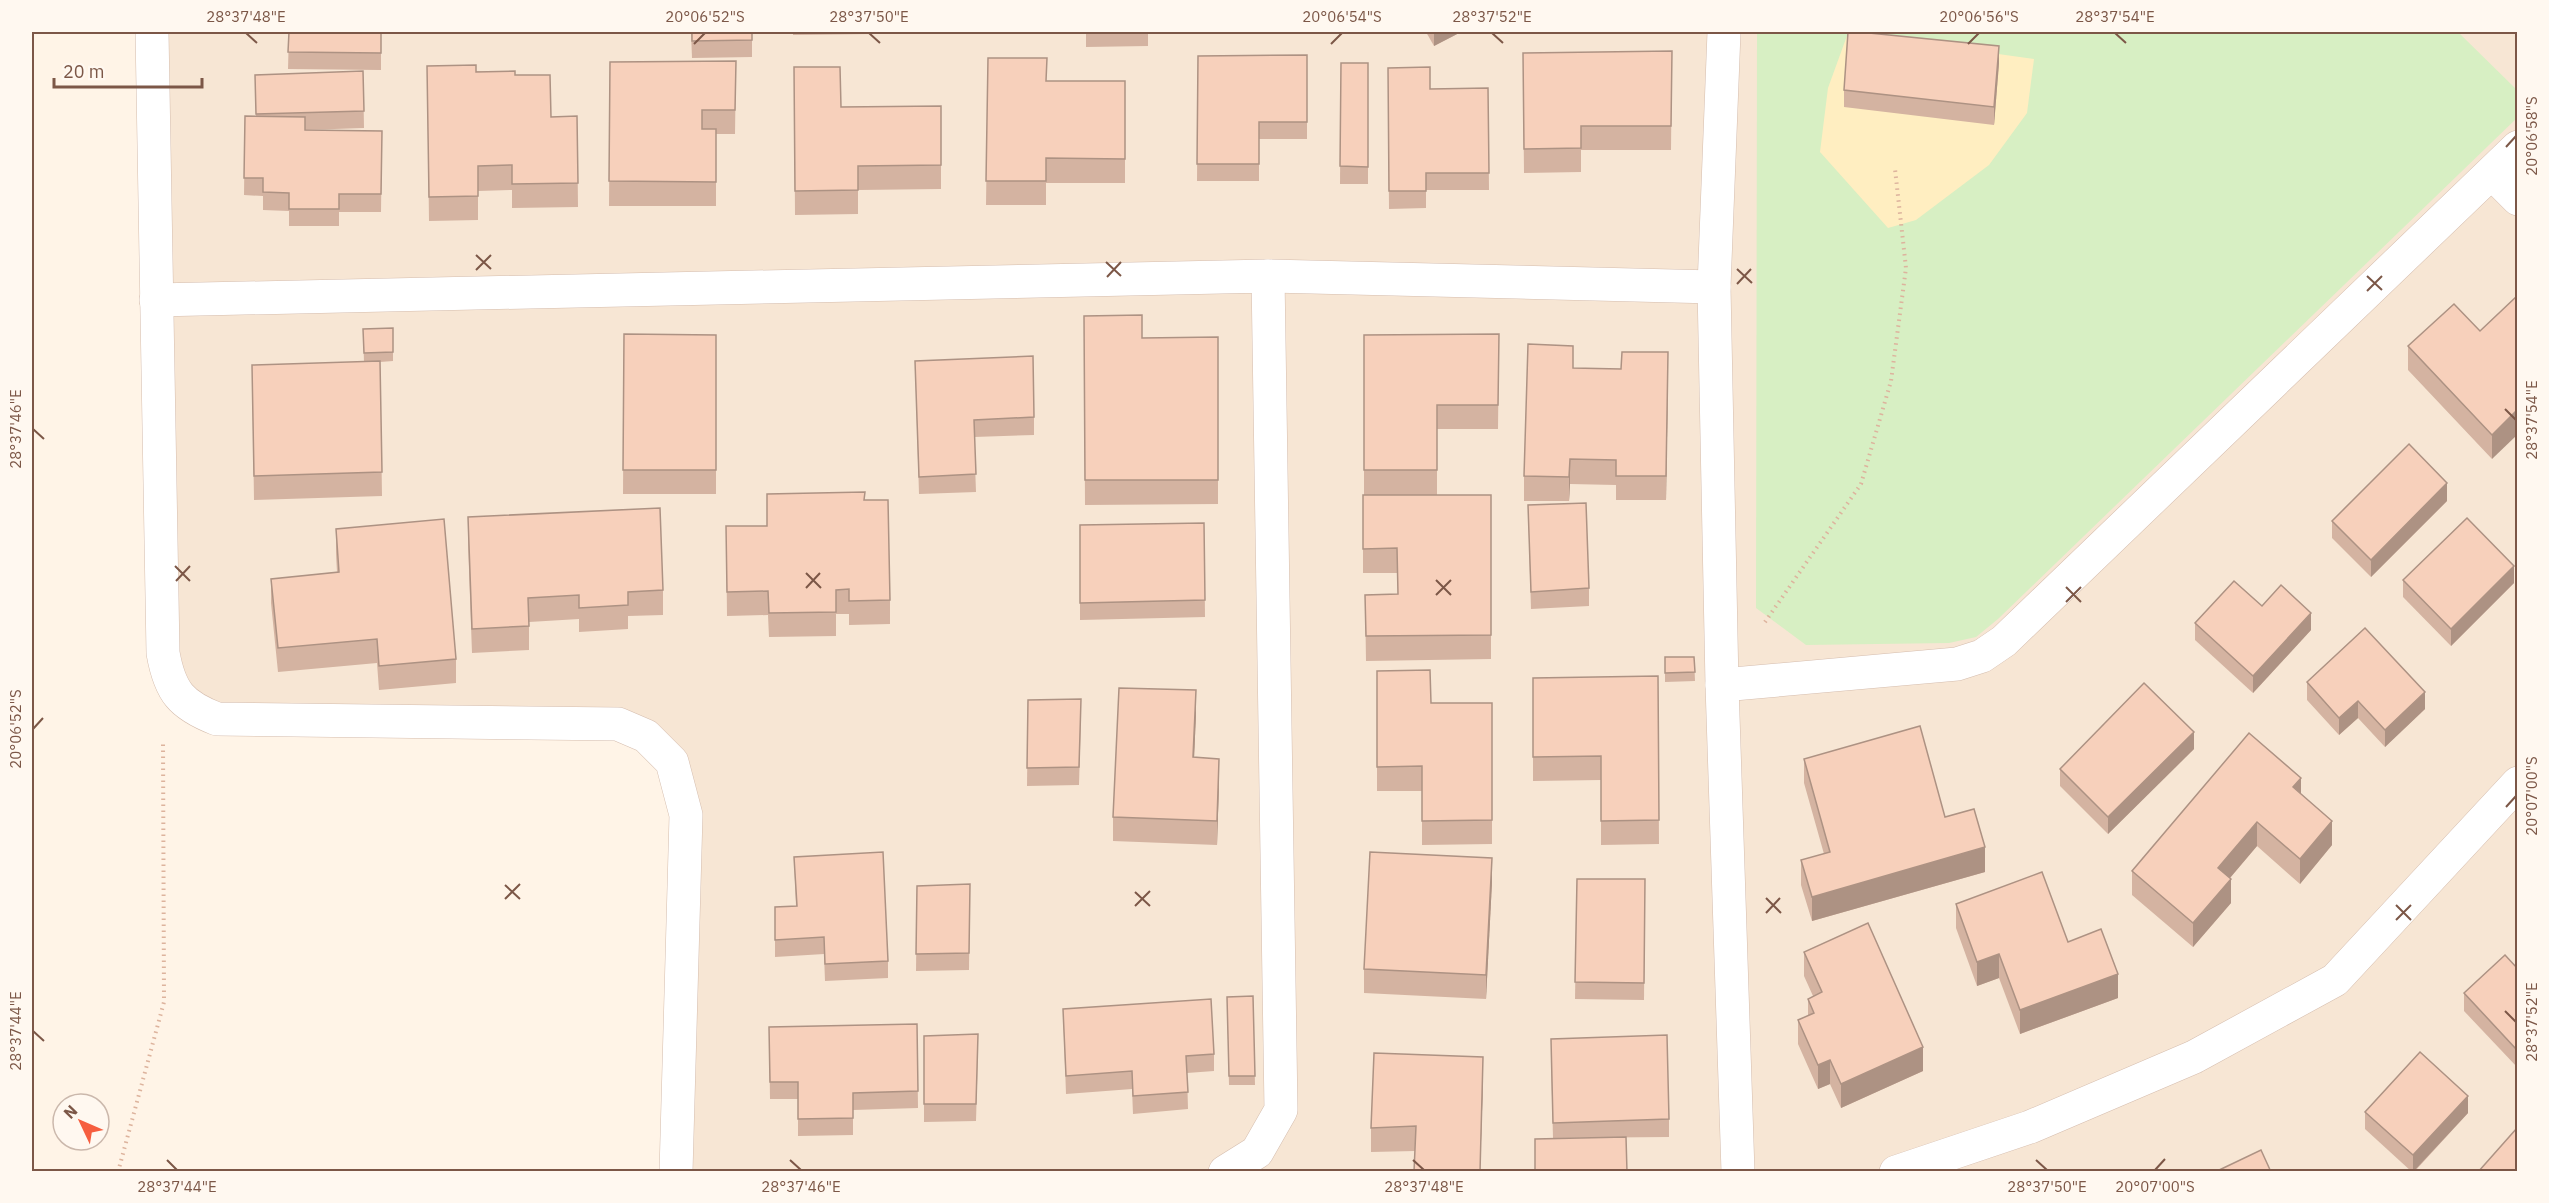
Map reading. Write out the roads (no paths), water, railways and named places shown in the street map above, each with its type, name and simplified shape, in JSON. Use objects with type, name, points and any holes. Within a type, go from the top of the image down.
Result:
[{"type":"street","points":[[152,32],[163,653],[167,675],[175,694],[194,710],[217,720],[618,724],[646,736],[672,762],[686,815],[676,1172]]},
{"type":"street","points":[[1724,32],[1714,287],[1722,685],[1738,1172]]},
{"type":"street","points":[[1722,685],[1957,664],[1982,656],[2004,641],[2517,147]]},
{"type":"street","points":[[2492,172],[2517,199]]},
{"type":"street","points":[[156,300],[1268,276],[1714,287]]},
{"type":"street","points":[[1225,1172],[1257,1152],[1281,1110],[1268,276]]},
{"type":"street","points":[[1896,1172],[2030,1128],[2194,1057],[2335,980],[2517,783]]}]
